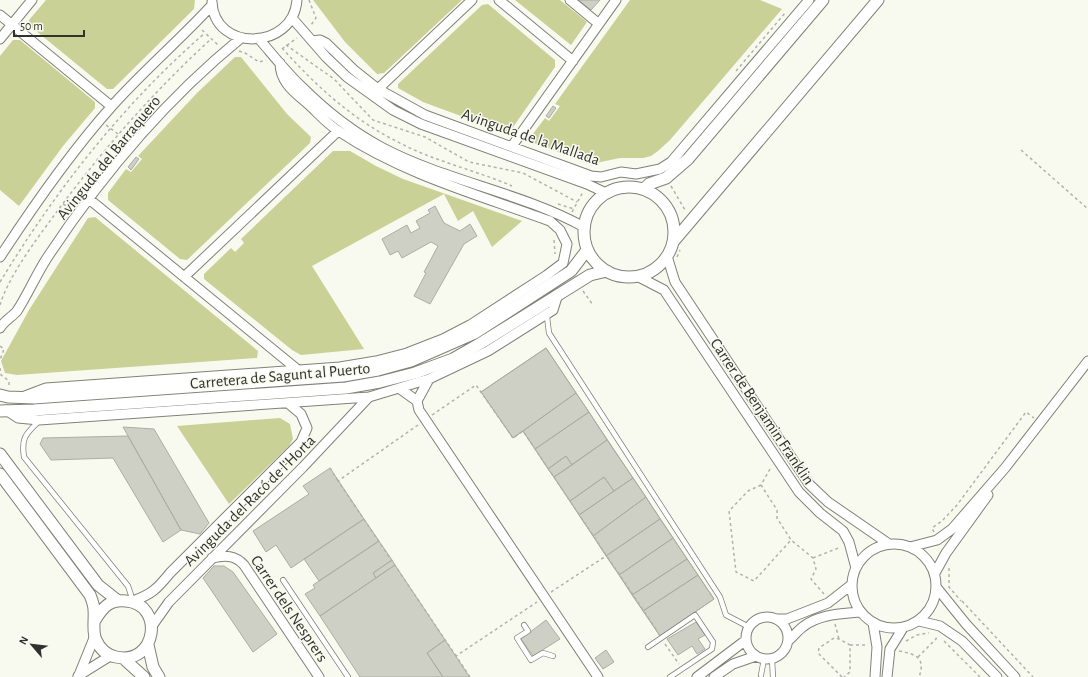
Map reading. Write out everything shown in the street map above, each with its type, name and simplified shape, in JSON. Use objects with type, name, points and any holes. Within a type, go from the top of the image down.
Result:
[{"type":"street","points":[[0,39],[32,0]]},
{"type":"street","points":[[212,3],[216,18],[222,26],[241,38],[259,39],[278,32],[292,18],[297,0]]},
{"type":"street","points":[[378,89],[472,0]]},
{"type":"street","points":[[499,0],[573,61]]},
{"type":"street","points":[[570,0],[599,24]]},
{"type":"street","points":[[512,146],[616,0]]},
{"type":"street","name":"Avinguda de la Mallada","points":[[312,41],[320,40],[326,43],[354,70],[378,89],[425,115],[590,176],[601,177],[621,172],[636,174],[660,169],[671,162],[809,0]]},
{"type":"street","points":[[644,189],[649,184],[666,178],[689,157],[823,0]]},
{"type":"street","points":[[673,242],[674,230],[669,211],[656,195],[644,189],[624,187],[606,193],[591,207],[584,226],[584,240],[587,250],[595,262],[607,271],[622,276],[637,276],[654,269],[667,256],[673,242],[878,0]]},
{"type":"street","name":"Avinguda del Barraquero","points":[[0,257],[31,209],[111,106],[195,24],[212,3]]},
{"type":"street","points":[[0,15],[111,106]]},
{"type":"street","name":"Avinguda de la Mallada","points":[[292,18],[347,77],[393,110],[421,124],[588,184],[606,193]]},
{"type":"street","name":"Avinguda del Barraquero","points":[[0,328],[16,312],[46,260],[89,199],[138,138],[173,101],[241,38]]},
{"type":"street","points":[[259,39],[307,91],[346,124],[380,147],[408,160],[584,226]]},
{"type":"street","points":[[22,398],[46,388],[340,367],[376,361],[407,353],[470,325],[563,263],[567,244],[560,230],[550,221],[407,168],[378,155],[338,131],[283,80],[280,71],[280,63]]},
{"type":"street","points":[[184,277],[338,131]]},
{"type":"street","points":[[689,157],[691,139]]},
{"type":"street","points":[[563,165],[568,177]]},
{"type":"street","points":[[89,199],[298,370]]},
{"type":"street","points":[[532,214],[542,209]]},
{"type":"street","name":"Carretera de Sagunt al Puerto","points":[[4,396],[22,398],[343,376],[378,370],[411,361],[475,333],[571,271],[587,250]]},
{"type":"street","name":"Carrer de Benjamin Franklin","points":[[667,256],[675,282],[809,484],[828,502],[890,544]]},
{"type":"street","name":"Carretera de Sagunt al Puerto","points":[[3,410],[34,410],[339,389],[380,382],[416,373],[453,359],[577,282],[590,275],[607,271]]},
{"type":"street","name":"Carrer de Benjamin Franklin","points":[[637,276],[664,290],[799,492],[820,513],[843,531],[849,542],[856,568]]},
{"type":"street","points":[[538,281],[554,282]]},
{"type":"street","points":[[3,410],[18,418],[40,420],[369,397],[429,379],[488,352],[553,310],[558,294]]},
{"type":"street","points":[[910,547],[925,557],[935,574],[937,588],[931,606],[919,621],[903,628],[888,628],[873,623],[860,612],[853,598],[851,585],[856,568],[870,551],[890,544],[910,547],[937,540],[952,528],[1005,468],[1088,361]]},
{"type":"street","points":[[429,379],[417,401],[419,410],[598,677]]},
{"type":"street","points":[[399,388],[417,401]]},
{"type":"street","name":"Avinguda del Racó de l'Horta","points":[[152,626],[169,602],[369,397]]},
{"type":"street","name":"Avinguda del Racó de l'Horta","points":[[133,601],[149,596],[157,589],[170,573],[301,442],[307,428],[301,414],[288,403]]},
{"type":"street","points":[[0,454],[98,585],[117,600]]},
{"type":"street","points":[[935,574],[946,553],[975,515],[1005,468]]},
{"type":"street","points":[[0,474],[90,595],[94,607],[94,638],[78,676]]},
{"type":"street","name":"Carrer dels Nesprers","points":[[212,558],[224,555],[239,559],[319,677]]},
{"type":"street","points":[[764,658],[751,652],[746,640],[749,627],[761,618],[769,617],[787,619],[828,603],[851,585]]},
{"type":"street","points":[[937,588],[966,624],[1016,677]]},
{"type":"street","points":[[94,638],[100,649],[110,656],[124,659],[138,655],[148,645],[152,636],[152,626],[147,611],[133,601],[117,600],[103,607],[95,620]]},
{"type":"street","points":[[788,641],[796,636],[804,625],[832,614],[860,612]]},
{"type":"street","points":[[714,677],[733,664],[780,655],[785,649],[788,641],[787,632],[777,619]]},
{"type":"street","points":[[919,621],[940,626],[962,641],[996,677]]},
{"type":"street","points":[[873,623],[877,647],[875,677]]},
{"type":"street","points":[[887,677],[890,649],[903,628]]},
{"type":"street","points":[[696,677],[746,640]]},
{"type":"street","points":[[148,645],[154,667],[159,677]]},
{"type":"street","points":[[78,676],[110,656]]},
{"type":"street","points":[[124,659],[144,677]]},
{"type":"lane","points":[[553,310],[547,317],[549,333],[720,597],[726,615],[749,627]]},
{"type":"lane","points":[[40,420],[27,433],[22,444],[24,457],[128,586],[133,601]]},
{"type":"lane","points":[[283,580],[348,677]]},
{"type":"lane","points":[[648,647],[695,615],[714,642],[712,649],[670,677]]},
{"type":"lane","points":[[524,625],[528,630],[517,638],[531,660],[543,653],[554,656]]},
{"type":"lane","points":[[761,675],[764,658]]},
{"type":"lane","points":[[764,658],[772,677]]},
{"type":"path","points":[[732,74],[782,16],[789,10]]},
{"type":"path","points":[[195,24],[225,52]]},
{"type":"path","points":[[0,282],[40,218],[110,128],[181,54],[205,33]]},
{"type":"path","points":[[0,305],[3,295],[32,245],[84,174],[118,134],[175,72],[211,39]]},
{"type":"path","points":[[282,48],[325,93],[350,113],[398,143],[518,188]]},
{"type":"path","points":[[100,120],[118,134]]},
{"type":"path","points":[[1021,150],[1088,209]]},
{"type":"path","points":[[568,219],[588,184]]},
{"type":"path","points":[[553,202],[574,209]]},
{"type":"path","points":[[560,230],[553,235],[555,257],[563,263]]},
{"type":"path","points":[[577,282],[593,305]]},
{"type":"path","points":[[0,346],[4,349],[0,360]]},
{"type":"path","points":[[0,368],[1,375],[9,381],[4,396]]},
{"type":"path","points":[[338,481],[476,385],[513,438],[523,431],[682,669]]},
{"type":"path","points":[[937,540],[932,528],[942,521],[956,505],[1026,412],[1034,418],[1038,414]]},
{"type":"path","points":[[330,468],[470,677]]},
{"type":"path","points":[[770,469],[761,485],[748,491],[729,511],[736,572],[754,581],[791,540]]},
{"type":"path","points":[[761,485],[777,510],[778,518],[791,540],[813,558],[816,569],[811,579],[825,594],[827,599]]},
{"type":"path","points":[[813,558],[842,546]]},
{"type":"path","points":[[946,553],[952,559],[948,576],[949,587],[1033,677]]},
{"type":"path","points":[[456,656],[606,556]]},
{"type":"path","points":[[953,608],[961,601]]},
{"type":"path","points":[[834,620],[839,639]]},
{"type":"path","points":[[904,642],[917,635],[928,633],[938,635],[980,677]]},
{"type":"path","points":[[918,658],[938,635]]},
{"type":"path","points":[[850,645],[850,672],[843,677],[818,653],[819,648],[834,638],[850,645],[868,646]]},
{"type":"path","points":[[901,646],[898,650],[912,652],[918,658],[922,668],[919,677]]},
{"type":"green space","points":[[46,0],[195,0],[194,9],[113,89],[107,89],[30,26],[29,20]]},
{"type":"green space","points":[[313,0],[462,0],[384,73],[377,74],[345,42]]},
{"type":"green space","points":[[515,0],[560,0],[587,22],[571,45]]},
{"type":"green space","points":[[630,0],[760,0],[782,9],[670,140],[651,156],[643,158],[620,158],[591,164],[534,143],[532,135],[545,118],[549,121],[560,106],[555,104]]},
{"type":"green space","points":[[488,4],[555,60],[555,67],[511,130],[504,132],[423,102],[398,88],[398,84],[482,5]]},
{"type":"green space","points":[[13,40],[20,40],[95,102],[95,108],[63,146],[19,206],[0,190],[0,56]]},
{"type":"green space","points":[[235,57],[241,57],[287,114],[311,137],[310,143],[187,260],[180,259],[108,200],[108,193],[126,169],[131,172],[142,159],[138,156],[197,93]]},
{"type":"green space","points":[[333,151],[350,151],[403,179],[522,221],[492,247],[473,211],[458,221],[444,194],[312,266],[364,349],[301,355],[292,350],[204,279],[204,274],[231,248],[235,252],[244,243],[241,239]]},
{"type":"green space","points":[[95,217],[258,351],[257,358],[17,375],[5,373],[1,361],[29,310],[88,218]]},
{"type":"green space","points":[[280,418],[290,424],[293,439],[289,446],[229,504],[177,426]]},
{"type":"building","points":[[578,0],[600,0],[591,10]]},
{"type":"building","points":[[553,106],[556,108],[549,118],[546,116]]},
{"type":"building","points":[[136,157],[139,159],[131,170],[128,167]]},
{"type":"building","points":[[435,206],[444,223],[460,231],[470,224],[477,236],[464,244],[430,304],[414,296],[426,273],[424,272],[438,246],[431,242],[402,258],[398,251],[390,255],[382,239],[407,225],[411,233],[420,228],[416,221],[430,213],[428,210]]},
{"type":"building","points":[[546,348],[714,599],[660,636],[523,431],[513,438],[481,392]]},
{"type":"building","points":[[546,348],[576,393],[513,438],[481,392]]},
{"type":"building","points":[[576,393],[589,412],[535,449],[523,431]]},
{"type":"building","points":[[589,412],[607,440],[572,465],[566,456],[548,469],[535,449]]},
{"type":"building","points":[[123,427],[154,429],[209,523],[200,534],[181,530]]},
{"type":"building","points":[[128,436],[181,530],[163,542],[113,458],[51,460],[40,444],[43,438]]},
{"type":"building","points":[[607,440],[633,478],[614,491],[604,477],[570,501],[554,477]]},
{"type":"building","points":[[566,456],[572,465],[554,477],[548,469]]},
{"type":"building","points":[[330,468],[364,519],[291,568],[276,545],[266,552],[253,531],[309,494],[303,486]]},
{"type":"building","points":[[604,477],[614,491],[579,515],[570,501]]},
{"type":"building","points":[[633,478],[646,497],[593,536],[579,515]]},
{"type":"building","points":[[646,497],[660,519],[606,556],[593,536]]},
{"type":"building","points":[[364,519],[379,541],[319,581],[304,559]]},
{"type":"building","points":[[660,519],[673,538],[619,575],[606,556]]},
{"type":"building","points":[[673,538],[687,559],[632,595],[619,575]]},
{"type":"building","points":[[379,541],[392,560],[373,573],[376,578],[320,616],[305,594],[315,588],[313,585]]},
{"type":"building","points":[[687,559],[698,575],[643,611],[632,595]]},
{"type":"building","points":[[392,560],[395,565],[376,578],[373,573]]},
{"type":"building","points":[[395,565],[445,640],[427,653],[443,677],[360,677],[320,616]]},
{"type":"building","points":[[214,566],[224,566],[233,572],[277,634],[253,652],[203,578]]},
{"type":"building","points":[[698,575],[714,599],[660,636],[643,611]]},
{"type":"building","points":[[546,620],[560,639],[533,656],[521,639]]},
{"type":"building","points":[[696,622],[705,635],[698,639],[705,649],[697,654],[692,646],[678,655],[667,639]]},
{"type":"building","points":[[445,640],[469,677],[443,677],[427,653]]},
{"type":"building","points":[[606,650],[614,662],[603,669],[595,658]]}]
